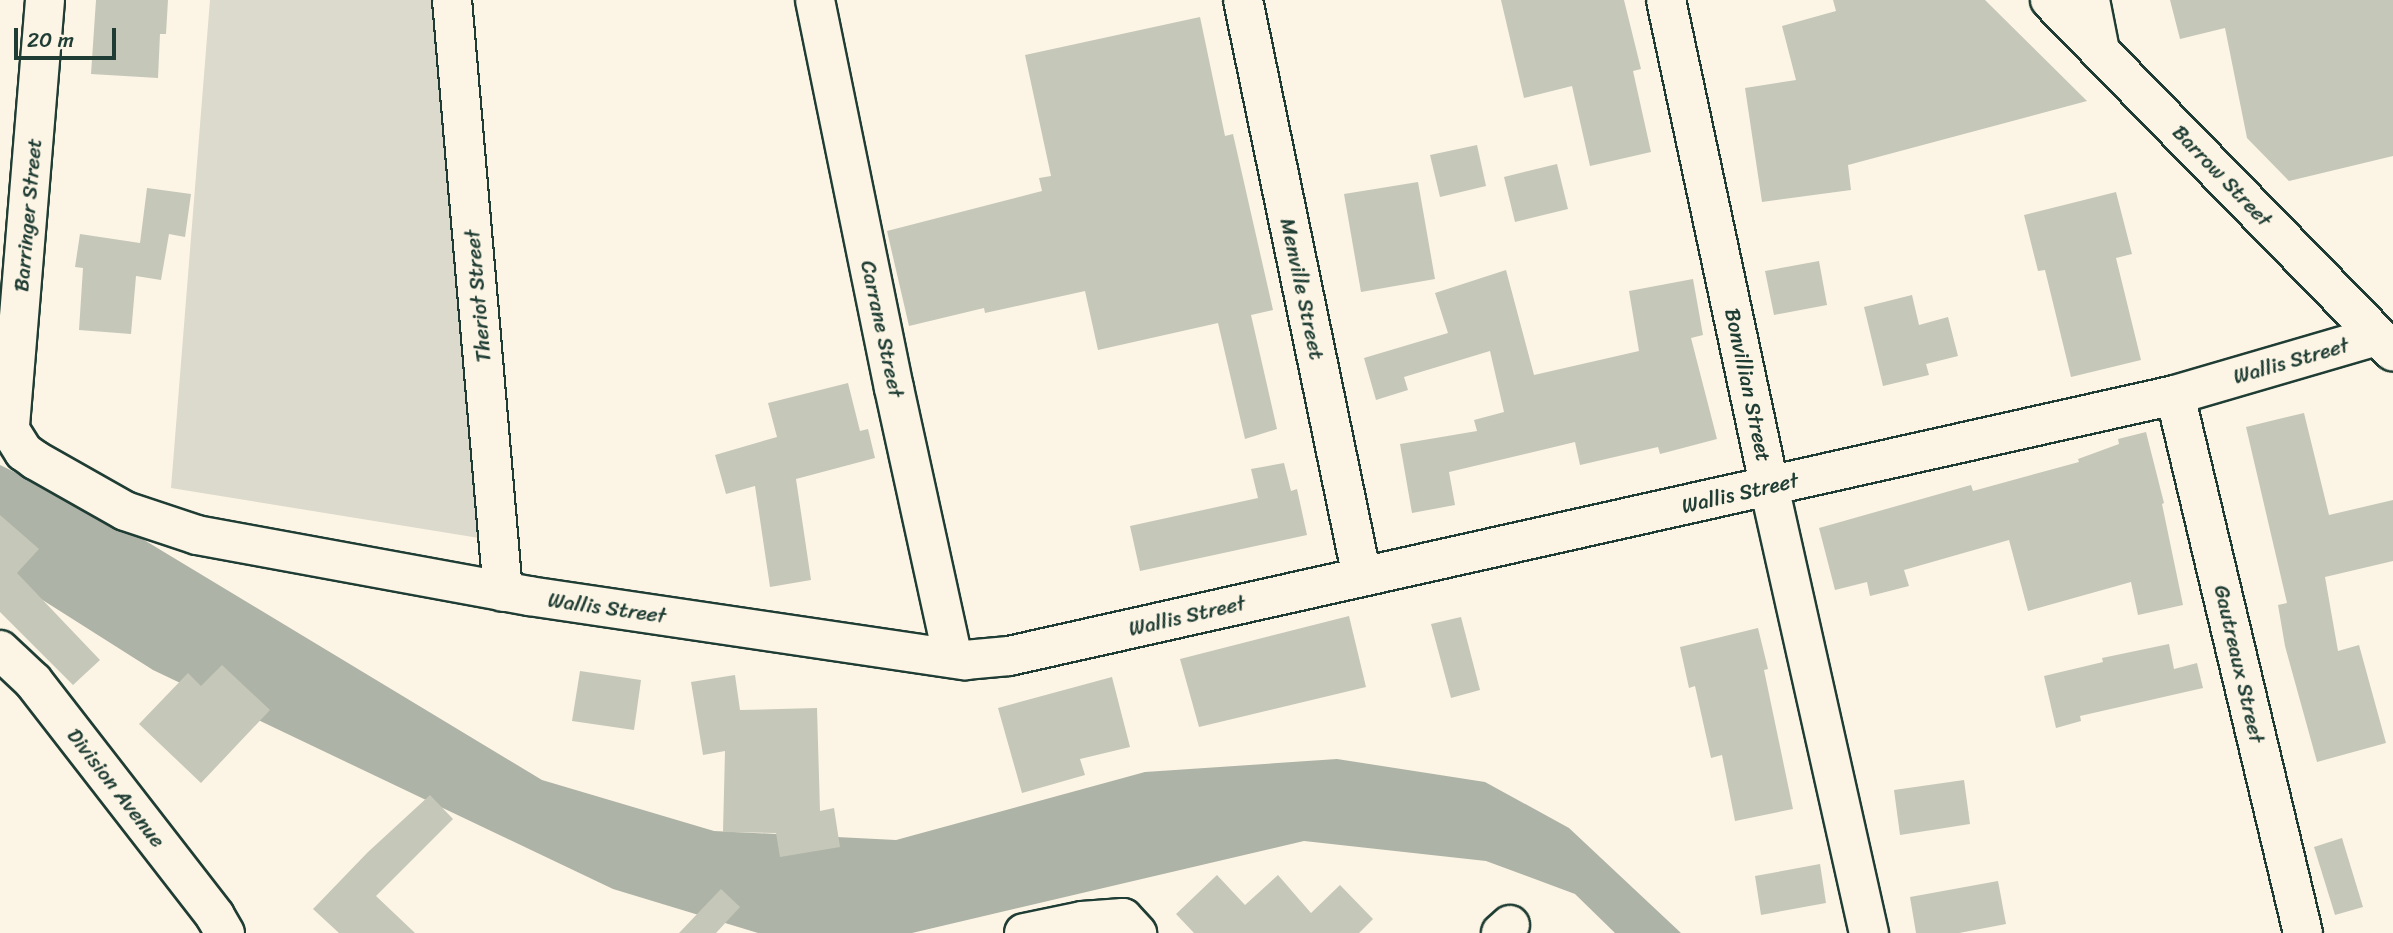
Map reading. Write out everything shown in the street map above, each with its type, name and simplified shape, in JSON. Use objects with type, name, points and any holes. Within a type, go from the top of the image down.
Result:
[{"type":"street","name":"Barringer Street","points":[[10,430],[45,0]]},
{"type":"street","name":"Theriot Street","points":[[452,0],[503,592]]},
{"type":"street","name":"Carrane Street","points":[[815,0],[894,388],[953,658]]},
{"type":"street","name":"Menville Street","points":[[1243,0],[1362,577]]},
{"type":"street","name":"Bonvillian Street","points":[[1667,0],[1769,486],[1869,933]]},
{"type":"street","name":"Barrow Street","points":[[2050,0],[2385,344]]},
{"type":"street","points":[[2090,0],[2100,51]]},
{"type":"street","name":"Wallis Street","points":[[10,430],[24,452],[57,473],[125,511],[197,536],[503,592],[953,658],[1009,656],[2175,395],[2385,344]]},
{"type":"street","name":"Gautreaux Street","points":[[2175,395],[2303,933]]},
{"type":"street","name":"Division Avenue","points":[[0,650],[33,681],[215,916],[223,933]]},
{"type":"street","points":[[1024,933],[1082,921],[1130,925]]},
{"type":"shaded area","points":[[210,0],[439,0],[479,538],[171,488]]},
{"type":"shaded area","points":[[0,465],[101,514],[542,780],[714,831],[896,840],[1145,772],[1337,759],[1485,782],[1569,828],[1681,933],[1615,933],[1575,894],[1486,861],[1304,841],[912,933],[758,933],[613,889],[153,670],[0,573]]},
{"type":"building","points":[[96,0],[168,0],[166,34],[160,34],[158,78],[91,74]]},
{"type":"building","points":[[1501,0],[1624,0],[1641,69],[1633,71],[1651,152],[1590,166],[1572,86],[1524,98]]},
{"type":"building","points":[[1833,0],[1985,0],[2087,101],[1848,165],[1851,190],[1762,202],[1745,88],[1796,80],[1782,26],[1836,11]]},
{"type":"building","points":[[2170,0],[2393,0],[2393,156],[2289,181],[2247,138],[2225,28],[2180,39]]},
{"type":"building","points":[[1200,17],[1225,136],[1233,134],[1273,310],[1251,315],[1277,429],[1245,439],[1218,323],[1098,350],[1085,291],[985,313],[984,308],[909,326],[887,231],[1042,191],[1039,178],[1051,176],[1025,55]]},
{"type":"building","points":[[1477,145],[1486,186],[1440,197],[1430,155]]},
{"type":"building","points":[[1557,164],[1568,209],[1515,222],[1504,177]]},
{"type":"building","points":[[1418,182],[1435,279],[1361,292],[1344,194]]},
{"type":"building","points":[[147,188],[191,194],[185,237],[169,234],[161,280],[136,276],[131,334],[79,330],[83,268],[75,267],[80,234],[140,243]]},
{"type":"building","points":[[2116,192],[2132,254],[2116,258],[2141,360],[2071,377],[2045,270],[2038,271],[2024,215]]},
{"type":"building","points":[[1819,261],[1827,305],[1774,315],[1765,271]]},
{"type":"building","points":[[1506,270],[1534,375],[1639,351],[1629,291],[1693,279],[1703,335],[1691,338],[1717,439],[1660,454],[1658,447],[1580,465],[1575,442],[1449,472],[1455,505],[1412,513],[1400,444],[1477,431],[1474,420],[1504,412],[1490,351],[1404,377],[1408,390],[1376,400],[1364,358],[1448,333],[1435,293]]},
{"type":"building","points":[[1912,295],[1919,325],[1948,317],[1958,356],[1926,364],[1929,375],[1883,386],[1864,307]]},
{"type":"building","points":[[848,383],[860,431],[868,429],[875,458],[796,479],[811,580],[770,587],[755,486],[726,494],[715,455],[777,437],[768,403]]},
{"type":"building","points":[[2304,413],[2329,515],[2393,500],[2393,561],[2325,577],[2338,651],[2359,645],[2386,743],[2317,762],[2285,646],[2278,605],[2287,603],[2246,427]]},
{"type":"building","points":[[2146,432],[2164,503],[2162,504],[2183,605],[2138,615],[2131,582],[2028,611],[2009,540],[1904,570],[1909,586],[1870,596],[1867,582],[1835,590],[1819,528],[1971,485],[1973,491],[2079,462],[2078,459],[2119,444],[2118,439]]},
{"type":"building","points":[[1284,463],[1291,491],[1297,489],[1307,535],[1140,571],[1130,526],[1258,498],[1251,469]]},
{"type":"building","points":[[0,515],[39,549],[17,573],[100,660],[73,685],[0,612]]},
{"type":"building","points":[[1349,616],[1366,687],[1199,727],[1180,659]]},
{"type":"building","points":[[1461,617],[1480,690],[1451,698],[1431,624]]},
{"type":"building","points":[[1758,628],[1793,809],[1735,821],[1722,755],[1711,758],[1695,686],[1689,688],[1680,647]]},
{"type":"building","points":[[2169,644],[2174,669],[2197,663],[2203,688],[2080,716],[2081,721],[2056,728],[2044,676],[2103,662],[2102,658]]},
{"type":"building","points":[[222,665],[270,710],[201,783],[139,724],[188,673],[201,686]]},
{"type":"building","points":[[580,671],[641,680],[634,730],[572,721]]},
{"type":"building","points":[[735,675],[740,710],[817,708],[820,811],[834,808],[840,847],[780,857],[776,833],[723,832],[725,751],[703,755],[691,682]]},
{"type":"building","points":[[1112,677],[1130,747],[1080,759],[1085,775],[1022,793],[998,708]]},
{"type":"building","points":[[1964,780],[1970,824],[1900,835],[1894,790]]},
{"type":"building","points":[[430,795],[453,819],[376,896],[415,933],[339,933],[313,909],[368,852]]},
{"type":"building","points":[[2342,838],[2363,907],[2335,915],[2314,847]]},
{"type":"building","points":[[1820,864],[1826,903],[1761,915],[1755,876]]},
{"type":"building","points":[[1217,875],[1245,905],[1278,875],[1311,913],[1340,885],[1373,919],[1359,933],[1194,933],[1176,914]]},
{"type":"building","points":[[1998,881],[2006,924],[1959,933],[1916,933],[1910,897]]},
{"type":"building","points":[[721,889],[740,907],[716,933],[679,933]]}]
